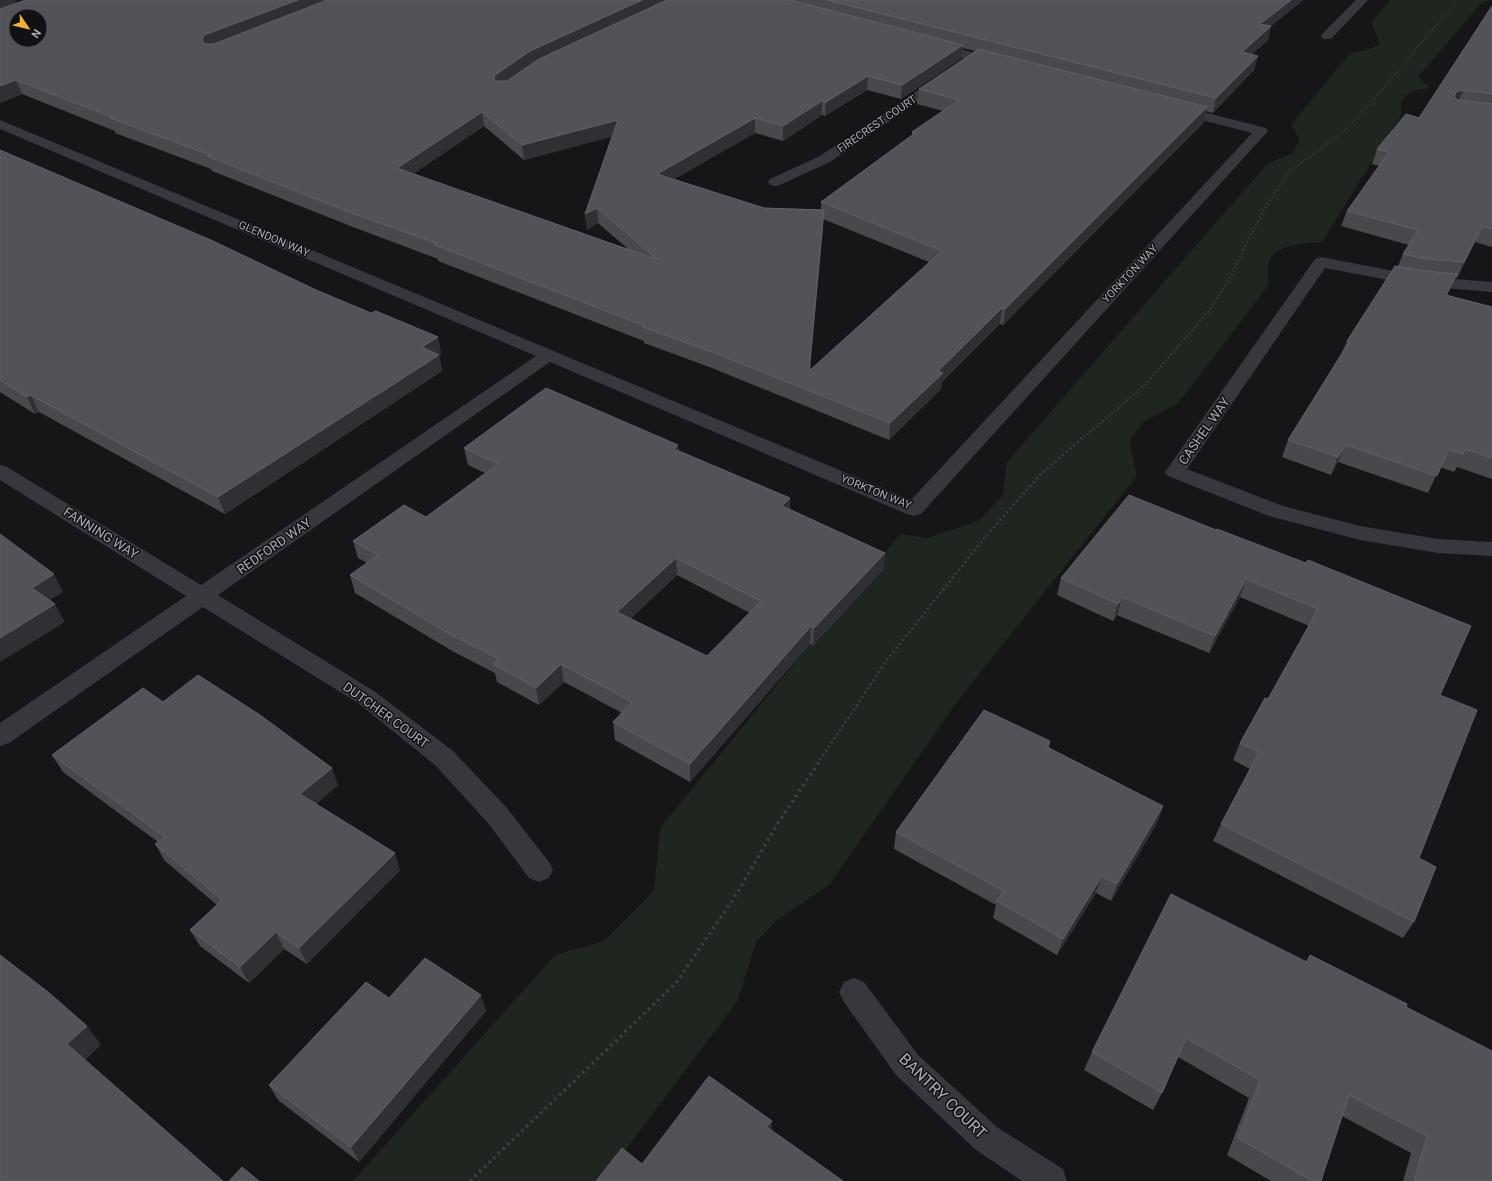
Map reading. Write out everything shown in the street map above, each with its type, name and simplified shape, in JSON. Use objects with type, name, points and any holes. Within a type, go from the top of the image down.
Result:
[{"type":"street","points":[[1328,36],[1362,0]]},
{"type":"street","points":[[915,41],[964,64],[1014,67]]},
{"type":"street","name":"FIRECREST COURT","points":[[776,182],[826,159],[964,64]]},
{"type":"street","name":"YORKTON WAY","points":[[549,355],[914,509],[1261,131],[1160,105]]},
{"type":"street","name":"GLENDON WAY","points":[[0,124],[549,355]]},
{"type":"street","name":"CASHEL WAY","points":[[1492,287],[1420,281],[1321,262],[1175,472],[1276,511],[1360,533],[1438,546],[1492,549]]},
{"type":"street","name":"REDFORD WAY","points":[[0,736],[549,355]]},
{"type":"street","name":"FANNING WAY","points":[[0,471],[202,596]]},
{"type":"street","name":"DUTCHER COURT","points":[[202,596],[366,697],[444,758],[496,815],[539,870]]},
{"type":"street","name":"BANTRY COURT","points":[[854,992],[907,1065],[986,1139],[1051,1181]]},
{"type":"path","points":[[470,1181],[676,983],[736,895],[778,823],[887,660],[986,536],[1041,474],[1144,386],[1208,312],[1232,276],[1247,241],[1267,204],[1292,170],[1339,136],[1364,110],[1458,0]]},
{"type":"shaded area","points":[[1390,0],[1492,0],[1482,2],[1418,77],[1430,88],[1412,91],[1401,100],[1401,115],[1322,242],[1288,246],[1274,254],[1270,260],[1268,269],[1269,285],[1182,398],[1176,405],[1143,422],[1129,441],[1137,476],[956,703],[829,885],[776,921],[756,942],[737,1002],[602,1181],[353,1181],[555,955],[604,941],[654,891],[660,828],[900,534],[927,538],[979,521],[1003,495],[1007,462],[1268,163],[1293,153],[1300,139],[1291,125],[1350,53],[1367,50],[1380,45],[1372,22]]},
{"type":"building","points":[[26,0],[298,0],[204,35],[202,40],[205,44],[214,44],[327,0],[642,0],[530,51],[494,76],[495,81],[507,81],[539,59],[667,0],[790,0],[963,45],[902,85],[868,76],[826,102],[822,101],[783,126],[755,118],[657,174],[764,208],[824,210],[809,371],[942,251],[821,202],[915,133],[912,132],[959,100],[919,89],[979,49],[1207,107],[1005,309],[1002,308],[938,371],[943,373],[890,423],[712,352],[643,327],[645,326],[435,245],[438,244],[349,212],[207,156],[210,155],[110,118],[112,117],[16,80],[0,86],[0,9]],"holes":[[[482,112],[522,145],[618,120],[585,214],[597,208],[658,260],[397,168]]]},
{"type":"building","points":[[827,0],[1291,0],[1260,24],[1271,26],[1242,52],[1258,56],[1216,98]]},
{"type":"building","points":[[1492,6],[1492,94],[1463,90],[1456,92],[1454,97],[1458,100],[1492,104],[1492,229],[1482,227],[1464,262],[1427,259],[1403,254],[1418,230],[1347,211],[1389,152],[1377,149],[1406,114],[1419,118]]},
{"type":"building","points":[[0,150],[213,241],[316,290],[371,313],[376,311],[438,337],[422,347],[439,355],[218,497],[31,395],[27,397],[0,380]]},
{"type":"building","points":[[1395,266],[1457,274],[1446,295],[1492,307],[1492,458],[1465,449],[1463,454],[1448,450],[1437,476],[1346,445],[1338,457],[1288,440],[1349,342],[1347,341]]},
{"type":"building","points":[[546,388],[678,445],[674,449],[790,498],[782,506],[885,553],[814,628],[811,626],[690,764],[613,722],[632,702],[561,664],[536,688],[493,664],[499,659],[450,634],[350,575],[378,555],[353,541],[404,505],[426,517],[498,464],[464,448]],"holes":[[[676,558],[761,601],[707,656],[617,612]]]},
{"type":"building","points":[[1129,495],[1216,530],[1217,529],[1306,563],[1308,560],[1471,626],[1440,695],[1477,710],[1419,858],[1436,867],[1414,922],[1221,824],[1259,752],[1240,743],[1265,698],[1268,699],[1318,609],[1246,579],[1215,636],[1122,597],[1118,604],[1061,578]]},
{"type":"building","points":[[0,534],[54,574],[32,588],[55,604],[0,638]]},
{"type":"building","points":[[198,675],[260,715],[332,768],[300,794],[395,853],[299,948],[276,932],[240,967],[190,930],[222,900],[155,844],[165,837],[52,755],[143,688],[163,702]]},
{"type":"building","points":[[984,710],[1050,741],[1047,747],[1163,806],[1117,884],[1102,876],[1063,939],[997,901],[1004,891],[896,832]]},
{"type":"building","points":[[1171,894],[1307,962],[1310,955],[1407,1004],[1406,1007],[1492,1051],[1492,1181],[1414,1181],[1427,1136],[1349,1095],[1321,1181],[1312,1181],[1238,1138],[1260,1080],[1186,1038],[1162,1093],[1092,1052]]},
{"type":"building","points":[[0,955],[48,992],[87,1026],[67,1044],[223,1181],[0,1181]]},
{"type":"building","points":[[425,958],[481,995],[351,1147],[269,1085],[366,982],[389,998]]},
{"type":"building","points":[[709,1076],[772,1121],[767,1127],[843,1181],[596,1181],[622,1148],[642,1164]]},
{"type":"building","points":[[242,1167],[259,1181],[229,1181]]}]
